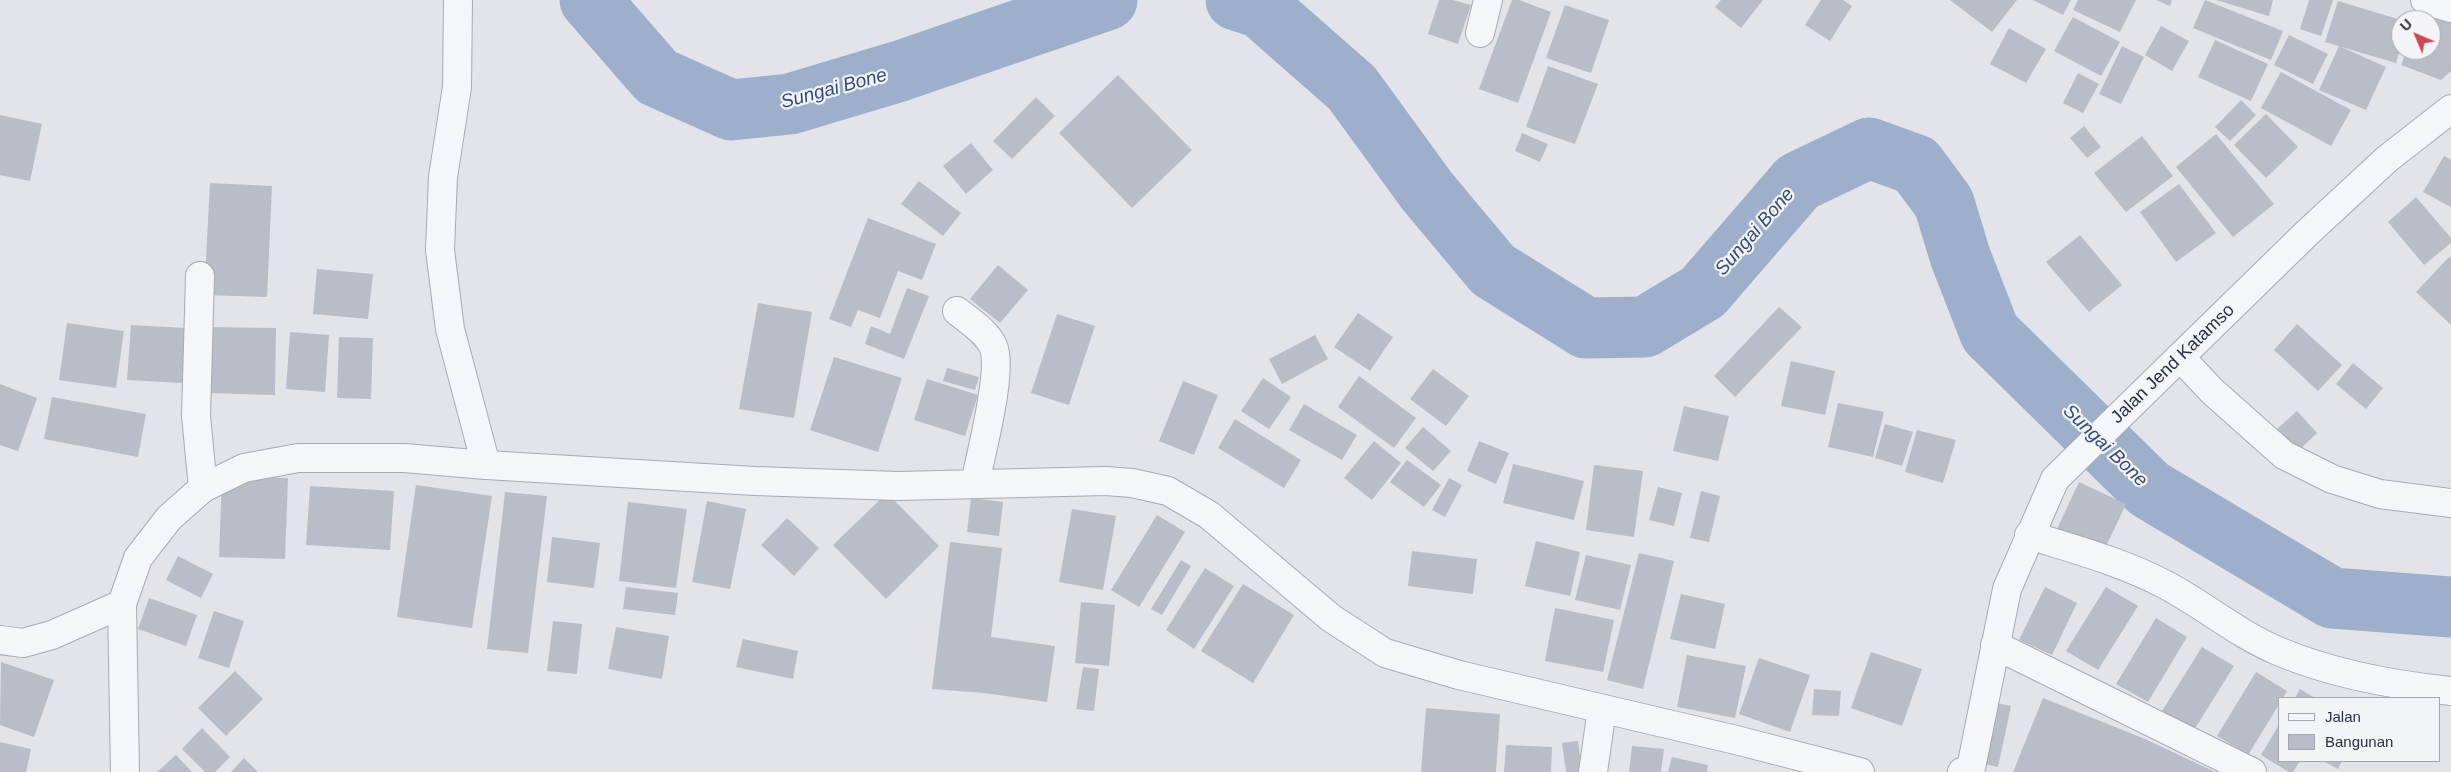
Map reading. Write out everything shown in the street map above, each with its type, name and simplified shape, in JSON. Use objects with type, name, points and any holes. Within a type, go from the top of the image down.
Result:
[{"type":"street","points":[[458,0],[457,87],[443,177],[440,250],[450,330],[486,465]]},
{"type":"street","points":[[1480,33],[1488,0]]},
{"type":"street","points":[[2425,0],[2451,8]]},
{"type":"street","name":"Jalan Jend Katamso","points":[[1968,771],[2007,589],[2055,479],[2306,233],[2387,159],[2451,109]]},
{"type":"street","points":[[200,276],[196,416],[203,488]]},
{"type":"street","points":[[957,311],[983,332],[993,347],[996,364],[975,484]]},
{"type":"street","points":[[2175,362],[2212,391],[2284,455],[2332,479],[2380,494],[2451,503]]},
{"type":"street","points":[[125,772],[122,604],[138,558],[169,518],[203,488],[244,468],[298,458],[404,458],[486,465],[755,481],[898,486],[1106,481],[1132,483],[1168,491],[1209,515],[1332,618],[1385,653],[1459,675],[1736,740],[1860,772]]},
{"type":"street","points":[[2029,535],[2116,563],[2164,584],[2223,621],[2278,651],[2336,670],[2419,687],[2451,691]]},
{"type":"street","points":[[0,640],[24,643],[52,635],[122,604]]},
{"type":"street","points":[[1994,645],[2252,772]]},
{"type":"street","points":[[1593,772],[1602,709]]},
{"type":"building","points":[[1439,0],[1453,0],[1471,5],[1458,44],[1428,34]]},
{"type":"building","points":[[1512,0],[1519,0],[1551,12],[1518,103],[1479,89]]},
{"type":"building","points":[[1721,0],[1763,0],[1741,28],[1715,7]]},
{"type":"building","points":[[1821,0],[1843,0],[1852,6],[1830,41],[1805,25]]},
{"type":"building","points":[[1950,0],[2017,0],[1992,32]]},
{"type":"building","points":[[2033,0],[2071,0],[2063,15]]},
{"type":"building","points":[[2078,0],[2136,0],[2120,32],[2073,10]]},
{"type":"building","points":[[2156,0],[2172,0],[2170,6]]},
{"type":"building","points":[[2205,0],[2283,31],[2271,60],[2193,28]]},
{"type":"building","points":[[2216,0],[2273,0],[2269,16]]},
{"type":"building","points":[[2309,0],[2333,0],[2321,36],[2300,29]]},
{"type":"building","points":[[2338,1],[2391,17],[2391,60],[2397,60],[2396,63],[2325,42]]},
{"type":"building","points":[[1565,5],[1609,20],[1591,73],[1546,58]]},
{"type":"building","points":[[2073,17],[2120,42],[2101,76],[2054,51]]},
{"type":"building","points":[[2441,19],[2451,22],[2451,71],[2441,80],[2401,65],[2403,60],[2441,60]]},
{"type":"building","points":[[2161,26],[2189,41],[2172,71],[2145,55]]},
{"type":"building","points":[[2009,28],[2046,49],[2026,83],[1990,64]]},
{"type":"building","points":[[2289,35],[2328,54],[2313,84],[2274,65]]},
{"type":"building","points":[[2215,40],[2268,64],[2251,101],[2198,77]]},
{"type":"building","points":[[2122,46],[2144,57],[2121,104],[2099,94]]},
{"type":"building","points":[[2339,46],[2386,67],[2366,110],[2319,90]]},
{"type":"building","points":[[1548,66],[1598,84],[1575,144],[1526,127]]},
{"type":"building","points":[[2281,72],[2351,110],[2331,146],[2261,108]]},
{"type":"building","points":[[2078,73],[2099,84],[2083,113],[2063,103]]},
{"type":"building","points":[[1118,75],[1192,150],[1132,208],[1059,133]]},
{"type":"building","points":[[1036,97],[1055,116],[1012,159],[993,141]]},
{"type":"building","points":[[2241,100],[2256,115],[2230,141],[2215,127]]},
{"type":"building","points":[[2266,114],[2298,147],[2266,178],[2234,145]]},
{"type":"building","points":[[0,115],[42,124],[30,181],[0,175]]},
{"type":"building","points":[[2084,126],[2101,147],[2087,158],[2070,138]]},
{"type":"building","points":[[1522,133],[1548,144],[1540,162],[1515,151]]},
{"type":"building","points":[[2216,134],[2274,204],[2233,237],[2176,167]]},
{"type":"building","points":[[2142,136],[2173,176],[2126,212],[2094,173]]},
{"type":"building","points":[[971,143],[993,170],[966,194],[943,166]]},
{"type":"building","points":[[2444,156],[2451,160],[2451,207],[2423,192]]},
{"type":"building","points":[[919,181],[961,213],[943,236],[901,204]]},
{"type":"building","points":[[210,183],[272,186],[267,297],[204,295]]},
{"type":"building","points":[[2179,184],[2216,233],[2176,262],[2140,212]]},
{"type":"building","points":[[2416,197],[2451,238],[2451,243],[2424,265],[2388,222]]},
{"type":"building","points":[[868,218],[936,244],[922,280],[898,271],[880,318],[858,310],[851,327],[829,319]]},
{"type":"building","points":[[2080,235],[2122,285],[2089,312],[2046,262]]},
{"type":"building","points":[[2449,257],[2451,259],[2451,325],[2416,292]]},
{"type":"building","points":[[998,265],[1028,290],[1000,323],[970,299]]},
{"type":"building","points":[[317,269],[373,274],[368,319],[313,314]]},
{"type":"building","points":[[907,288],[929,296],[904,359],[865,344],[871,326],[890,334]]},
{"type":"building","points":[[758,303],[812,312],[794,418],[739,409]]},
{"type":"building","points":[[1779,307],[1802,327],[1735,397],[1714,376]]},
{"type":"building","points":[[1358,313],[1393,337],[1370,371],[1334,347]]},
{"type":"building","points":[[1057,314],[1095,326],[1069,405],[1031,393]]},
{"type":"building","points":[[67,323],[124,331],[116,388],[59,380]]},
{"type":"building","points":[[2297,324],[2342,365],[2318,391],[2274,350]]},
{"type":"building","points":[[131,325],[186,328],[182,383],[127,380]]},
{"type":"building","points":[[210,327],[276,328],[275,395],[208,393]]},
{"type":"building","points":[[290,332],[329,335],[325,392],[286,389]]},
{"type":"building","points":[[1315,335],[1328,359],[1282,384],[1269,359]]},
{"type":"building","points":[[339,337],[373,338],[371,399],[337,398]]},
{"type":"building","points":[[834,357],[902,378],[878,452],[810,430]]},
{"type":"building","points":[[1791,361],[1835,371],[1825,415],[1781,406]]},
{"type":"building","points":[[2353,363],[2383,388],[2366,409],[2336,384]]},
{"type":"building","points":[[947,368],[979,377],[975,390],[943,381]]},
{"type":"building","points":[[1433,369],[1469,396],[1446,426],[1410,399]]},
{"type":"building","points":[[1359,376],[1416,418],[1394,448],[1338,407]]},
{"type":"building","points":[[1263,378],[1291,397],[1269,429],[1241,411]]},
{"type":"building","points":[[927,379],[978,395],[965,436],[914,420]]},
{"type":"building","points":[[1183,381],[1218,395],[1194,455],[1159,441]]},
{"type":"building","points":[[0,384],[37,398],[18,451],[0,445]]},
{"type":"building","points":[[52,397],[146,414],[138,457],[44,439]]},
{"type":"building","points":[[1838,403],[1884,412],[1873,457],[1828,447]]},
{"type":"building","points":[[1304,404],[1357,435],[1342,460],[1289,430]]},
{"type":"building","points":[[1684,406],[1729,416],[1718,461],[1673,451]]},
{"type":"building","points":[[2297,411],[2317,433],[2297,452],[2276,430]]},
{"type":"building","points":[[1235,419],[1301,460],[1284,488],[1218,448]]},
{"type":"building","points":[[1885,424],[1913,432],[1902,466],[1875,458]]},
{"type":"building","points":[[1423,427],[1451,451],[1433,471],[1405,448]]},
{"type":"building","points":[[1917,430],[1956,440],[1943,483],[1905,472]]},
{"type":"building","points":[[1374,441],[1401,463],[1372,500],[1344,478]]},
{"type":"building","points":[[1479,441],[1509,453],[1496,484],[1467,471]]},
{"type":"building","points":[[1407,460],[1441,485],[1424,507],[1390,482]]},
{"type":"building","points":[[1513,464],[1584,481],[1574,520],[1503,503]]},
{"type":"building","points":[[1594,465],[1643,471],[1634,537],[1586,530]]},
{"type":"building","points":[[222,476],[288,478],[285,559],[219,557]]},
{"type":"building","points":[[1449,478],[1462,485],[1445,517],[1432,510]]},
{"type":"building","points":[[2079,482],[2126,504],[2103,553],[2056,531]]},
{"type":"building","points":[[416,485],[492,496],[472,628],[397,617]]},
{"type":"building","points":[[310,486],[394,491],[390,550],[306,545]]},
{"type":"building","points":[[1658,487],[1682,493],[1674,526],[1649,520]]},
{"type":"building","points":[[1701,491],[1720,496],[1709,542],[1690,538]]},
{"type":"building","points":[[505,492],[547,496],[528,653],[487,649]]},
{"type":"building","points":[[887,493],[939,546],[886,599],[833,545]]},
{"type":"building","points":[[971,498],[1003,502],[999,536],[967,532]]},
{"type":"building","points":[[707,501],[746,509],[730,589],[692,582]]},
{"type":"building","points":[[628,502],[687,509],[676,588],[619,581]]},
{"type":"building","points":[[1072,509],[1116,516],[1103,590],[1059,582]]},
{"type":"building","points":[[1157,515],[1185,532],[1139,607],[1111,590]]},
{"type":"building","points":[[787,518],[819,548],[794,576],[761,545]]},
{"type":"building","points":[[552,537],[600,543],[594,588],[547,582]]},
{"type":"building","points":[[1536,541],[1580,552],[1570,596],[1525,586]]},
{"type":"building","points":[[950,542],[1002,548],[991,637],[1055,646],[1047,702],[984,693],[932,689]]},
{"type":"building","points":[[1412,551],[1477,559],[1473,594],[1408,586]]},
{"type":"building","points":[[1639,553],[1674,561],[1643,689],[1607,680]]},
{"type":"building","points":[[1586,555],[1631,565],[1620,610],[1575,600]]},
{"type":"building","points":[[178,556],[213,574],[201,598],[166,580]]},
{"type":"building","points":[[1181,560],[1191,566],[1162,615],[1151,609]]},
{"type":"building","points":[[1205,568],[1234,586],[1194,649],[1166,630]]},
{"type":"building","points":[[1243,584],[1294,615],[1253,683],[1201,651]]},
{"type":"building","points":[[626,587],[678,593],[675,615],[623,609]]},
{"type":"building","points":[[2045,587],[2077,603],[2052,655],[2019,640]]},
{"type":"building","points":[[2106,587],[2138,606],[2098,670],[2066,651]]},
{"type":"building","points":[[1681,594],[1725,604],[1715,649],[1670,639]]},
{"type":"building","points":[[149,598],[197,615],[186,646],[138,629]]},
{"type":"building","points":[[1081,602],[1115,605],[1109,666],[1075,663]]},
{"type":"building","points":[[1555,608],[1614,620],[1603,672],[1545,661]]},
{"type":"building","points":[[214,611],[244,621],[229,668],[198,658]]},
{"type":"building","points":[[2156,618],[2187,637],[2148,702],[2116,684]]},
{"type":"building","points":[[553,621],[582,624],[577,674],[547,671]]},
{"type":"building","points":[[616,627],[669,636],[662,679],[608,669]]},
{"type":"building","points":[[743,639],[798,651],[793,679],[736,667]]},
{"type":"building","points":[[2202,647],[2234,666],[2194,730],[2162,711]]},
{"type":"building","points":[[1871,652],[1922,669],[1902,726],[1851,708]]},
{"type":"building","points":[[1687,655],[1746,666],[1735,718],[1677,707]]},
{"type":"building","points":[[1759,658],[1810,675],[1790,732],[1739,714]]},
{"type":"building","points":[[1,662],[54,680],[34,737],[0,725]]},
{"type":"building","points":[[1083,667],[1099,669],[1094,711],[1076,709]]},
{"type":"building","points":[[235,671],[263,699],[226,736],[198,708]]},
{"type":"building","points":[[2256,672],[2287,691],[2284,697],[2278,697],[2278,706],[2248,755],[2217,736]]},
{"type":"building","points":[[1814,689],[1841,691],[1839,716],[1812,715]]},
{"type":"building","points":[[2300,689],[2313,697],[2296,697]]},
{"type":"building","points":[[2043,698],[2145,739],[2215,772],[2013,772]]},
{"type":"building","points":[[1978,699],[2011,706],[1998,767],[1965,760]]},
{"type":"building","points":[[1426,708],[1500,714],[1496,772],[1421,772]]},
{"type":"building","points":[[2278,726],[2278,762],[2299,762],[2293,772],[2289,772],[2261,755]]},
{"type":"building","points":[[202,728],[230,757],[215,772],[205,772],[182,749]]},
{"type":"building","points":[[1578,741],[1582,772],[1566,772],[1562,743]]},
{"type":"building","points":[[0,742],[31,749],[26,772],[0,772]]},
{"type":"building","points":[[1506,745],[1552,747],[1551,772],[1504,772]]},
{"type":"building","points":[[1632,746],[1664,749],[1661,772],[1629,772]]},
{"type":"building","points":[[176,755],[192,772],[157,772]]},
{"type":"building","points":[[1672,757],[1708,765],[1707,772],[1668,772]]},
{"type":"building","points":[[244,758],[258,772],[231,772]]},
{"type":"building","points":[[2325,762],[2342,762],[2338,769]]},
{"type":"waterway","name":"Sungai Bone","points":[[590,0],[657,77],[731,110],[790,104],[900,71],[1107,0]]},
{"type":"waterway","name":"Sungai Bone","points":[[1236,0],[1261,8],[1352,88],[1427,191],[1493,270],[1586,328],[1645,327],[1703,292],[1798,182],[1869,148],[1916,165],[1944,203],[1960,256],[1990,333],[2149,489],[2332,598],[2451,607]]}]
